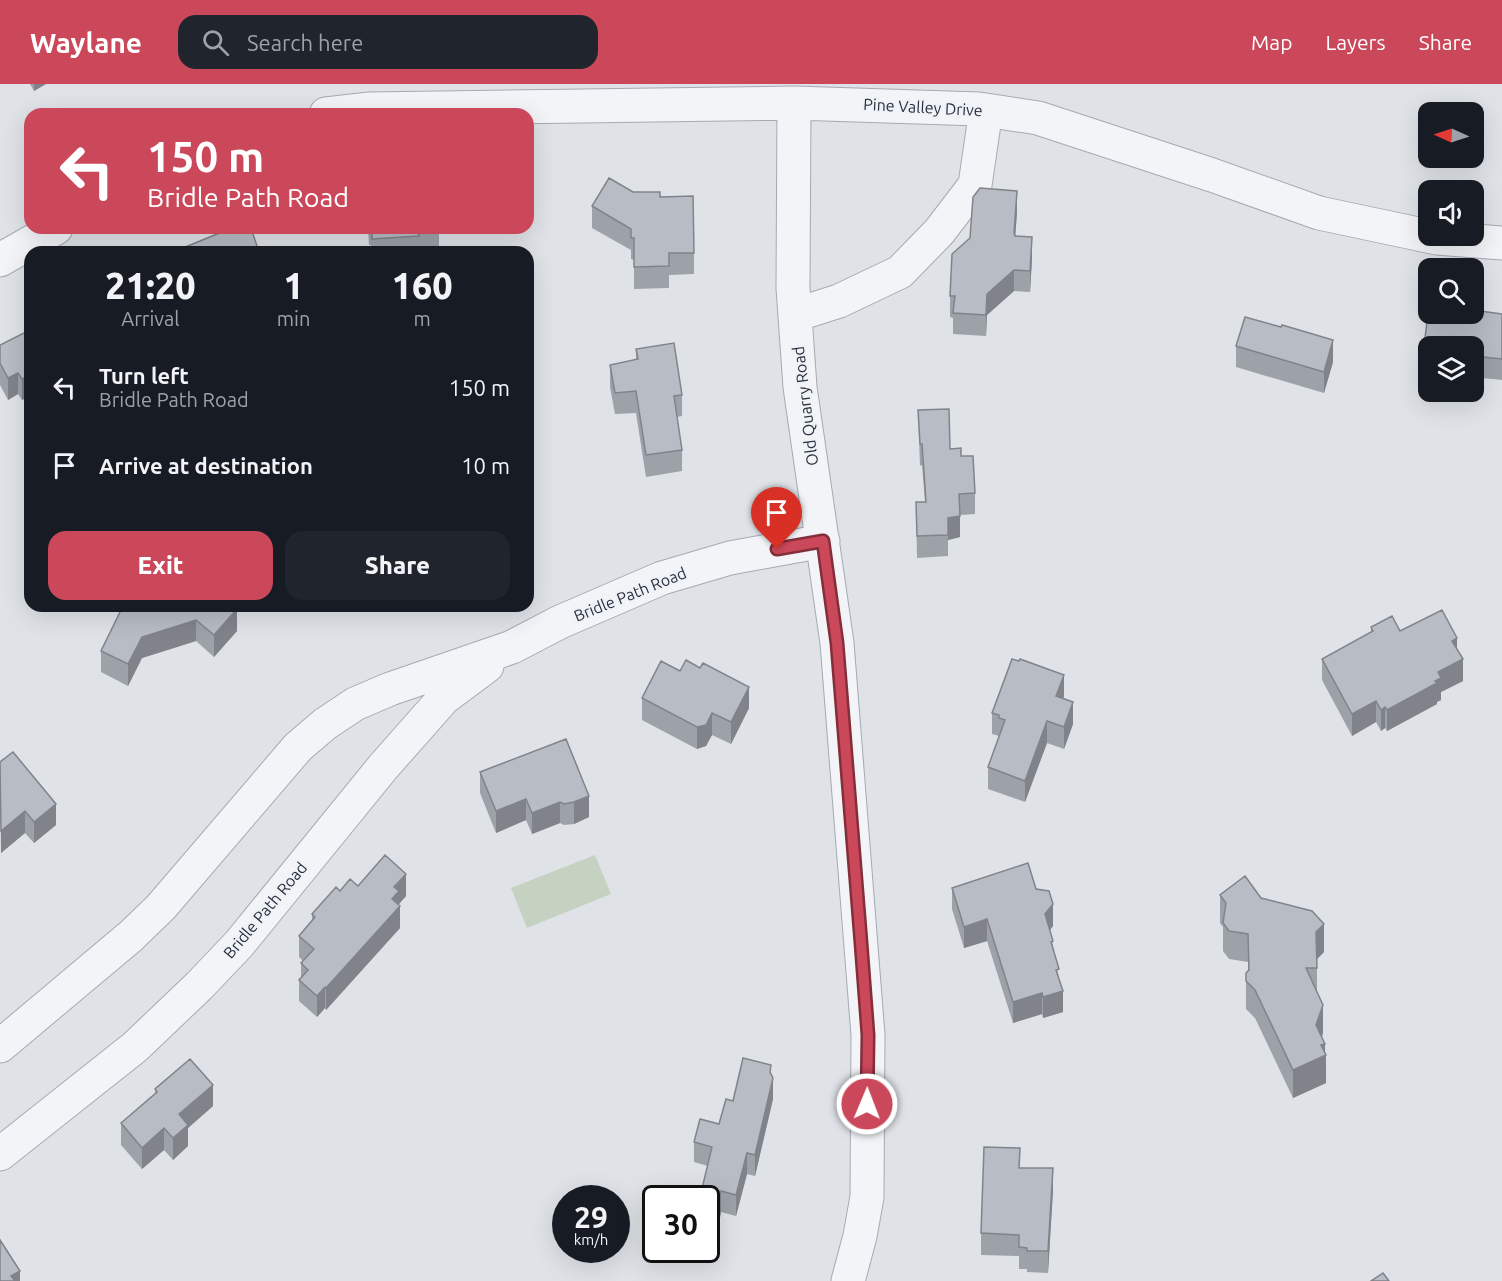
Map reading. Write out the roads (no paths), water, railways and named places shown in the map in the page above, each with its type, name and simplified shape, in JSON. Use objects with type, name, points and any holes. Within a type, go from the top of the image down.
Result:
[{"type":"street","name":"Pine Valley Drive","points":[[441,108],[794,103],[986,110],[1038,118],[1319,213],[1437,238],[1502,243]]},
{"type":"street","name":"Old Quarry Road","points":[[794,103],[793,288],[800,387],[837,643],[868,1035],[867,1197],[848,1281]]},
{"type":"street","points":[[795,315],[839,302],[900,272],[939,232],[975,185],[986,110]]},
{"type":"street","points":[[24,246],[46,234]]},
{"type":"street","points":[[0,260],[24,246]]},
{"type":"street","name":"Bridle Path Road","points":[[0,1046],[131,936],[161,907],[298,747],[325,724],[355,704],[390,689],[512,647],[560,622],[662,578],[730,558],[823,541]]},
{"type":"street","name":"Bridle Path Road","points":[[0,1154],[135,1047],[199,986],[239,944],[383,767],[444,698],[512,647]]}]
